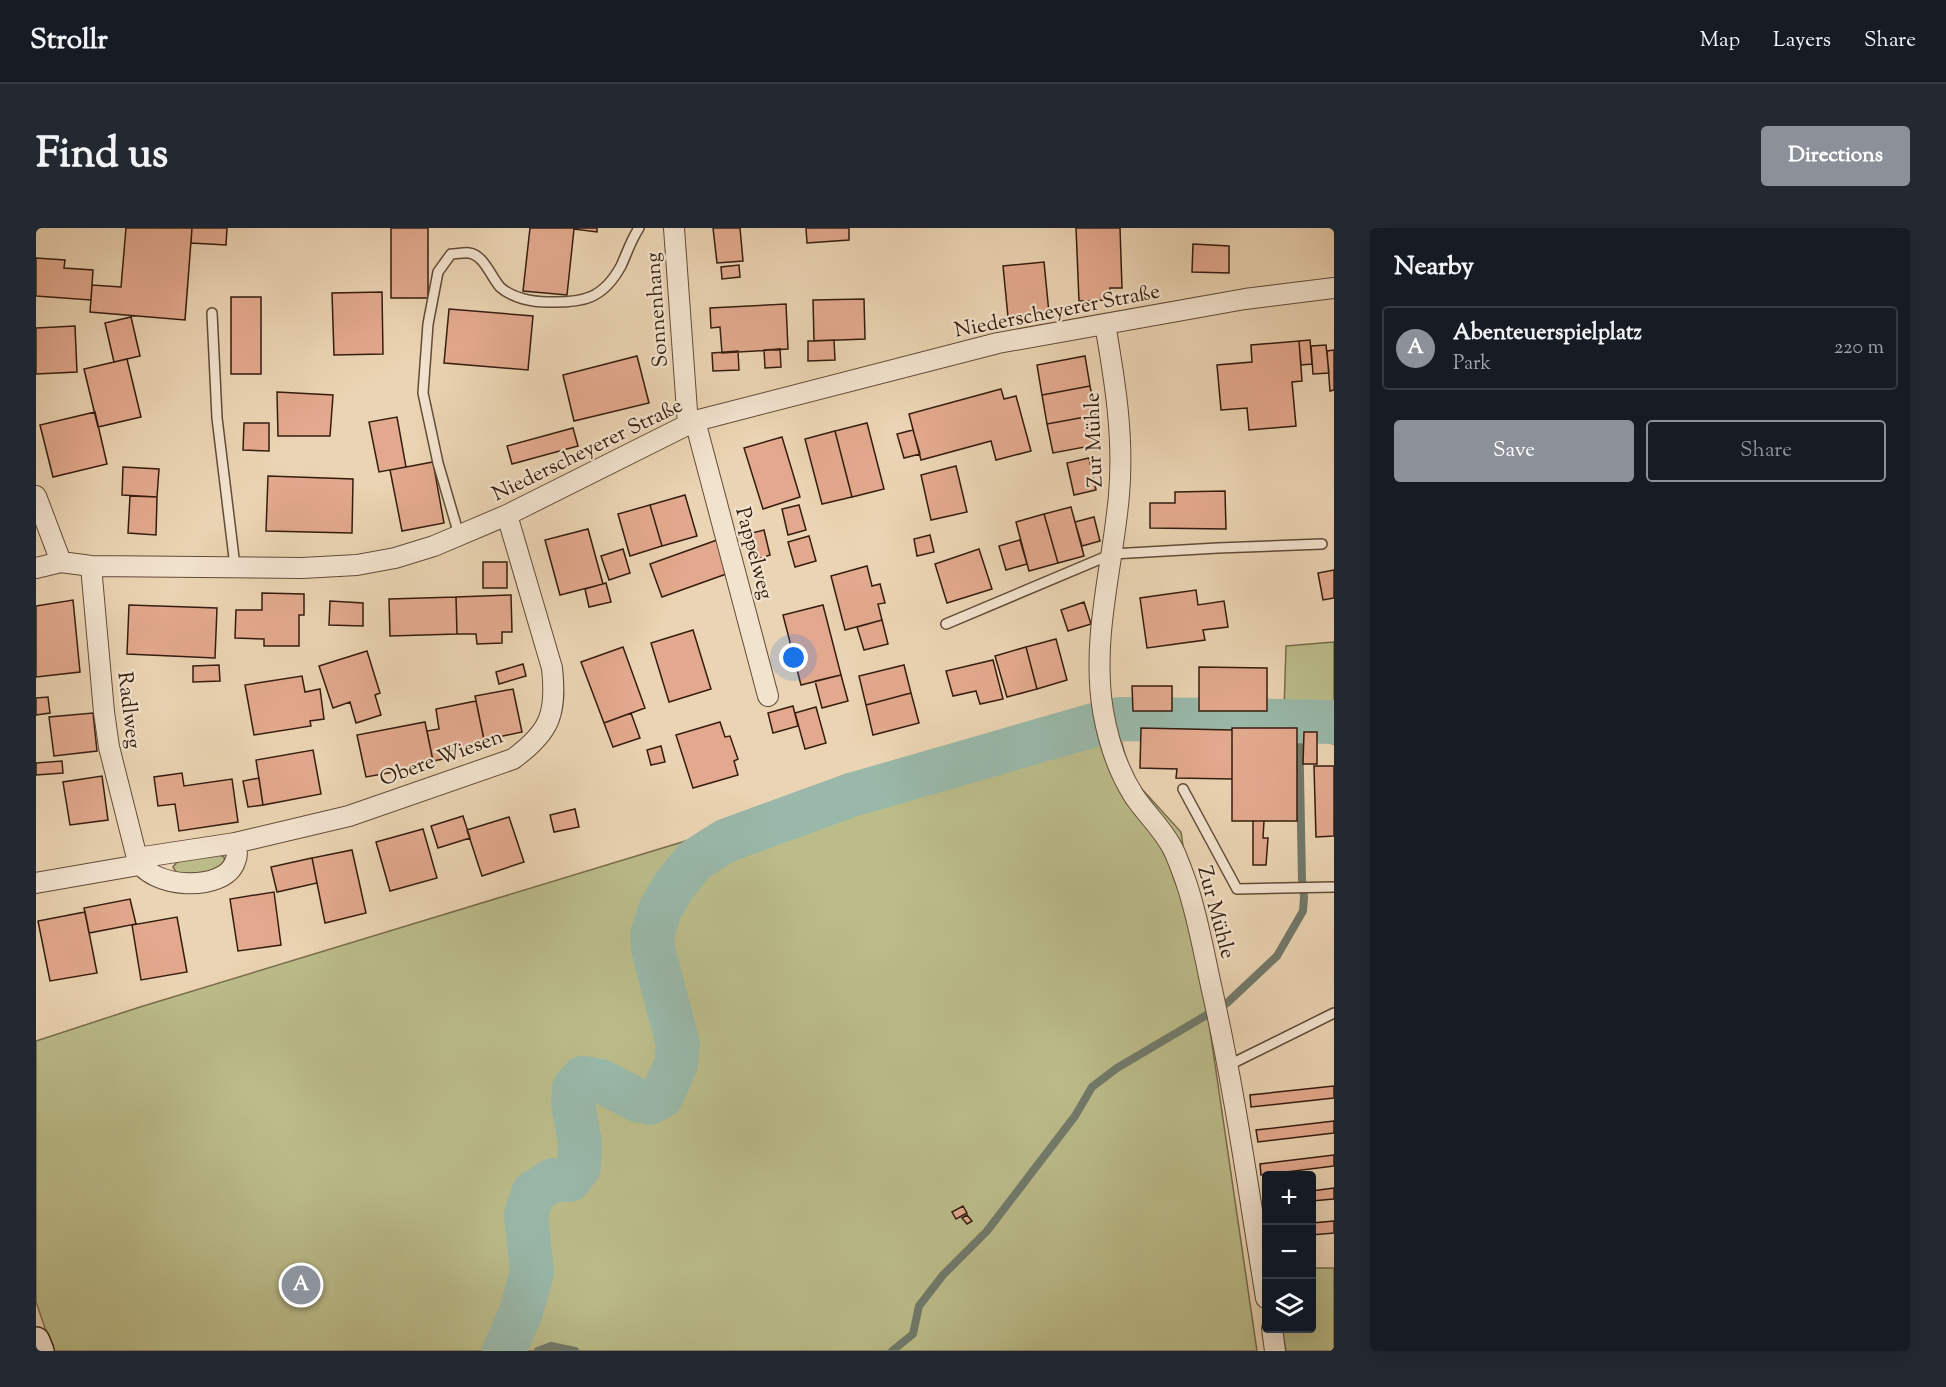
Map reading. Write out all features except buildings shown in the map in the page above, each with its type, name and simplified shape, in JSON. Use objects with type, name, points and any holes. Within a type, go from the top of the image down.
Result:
[{"type":"main road","points":[[36,1341],[40,1351]]},
{"type":"street","name":"Sonnenhang","points":[[674,228],[692,423]]},
{"type":"street","name":"Niederscheyerer Straße","points":[[36,568],[61,562],[91,566],[302,568],[357,565],[395,558],[507,515],[692,423],[998,343],[1245,299],[1334,288]]},
{"type":"street","name":"Zur Mühle","points":[[1105,324],[1116,384],[1121,471],[1112,554],[1102,614],[1101,697],[1110,742],[1118,763],[1135,796],[1173,849],[1194,909],[1221,1030],[1263,1279]]},
{"type":"street","name":"Pappelweg","points":[[692,423],[768,696]]},
{"type":"street","points":[[36,496],[61,562]]},
{"type":"street","name":"Obere Wiesen","points":[[36,883],[235,843],[349,816],[513,759],[533,744],[546,726],[552,709],[554,690],[552,668],[507,515]]},
{"type":"street","name":"Radlweg","points":[[91,566],[109,747],[138,861]]},
{"type":"street","points":[[138,861],[146,871],[165,880],[187,884],[198,883],[224,875],[231,869],[236,861],[235,843]]},
{"type":"street","points":[[1273,1333],[1275,1351]]},
{"type":"lane","points":[[459,535],[438,464],[423,393],[429,324],[438,272],[451,254],[472,253],[482,261],[501,288],[523,299],[540,302],[584,300],[600,293],[611,281],[639,228]]},
{"type":"lane","points":[[212,313],[217,418],[235,566]]},
{"type":"lane","points":[[946,624],[1112,554],[1322,544]]},
{"type":"lane","points":[[1183,789],[1237,889],[1334,888]]},
{"type":"lane","points":[[1227,1066],[1334,1013]]},
{"type":"green space","points":[[1334,642],[1334,744],[1329,743],[1284,711],[1286,646]]},
{"type":"green space","points":[[1114,714],[1131,777],[1181,832],[1257,1351],[53,1351],[36,1302],[36,1041],[140,1007],[1093,717]]},
{"type":"green space","points":[[217,854],[224,857],[225,864],[209,872],[178,875],[173,867],[177,862]]},
{"type":"green space","points":[[1316,1268],[1334,1268],[1334,1351],[1286,1351],[1283,1333],[1316,1333]]},
{"type":"waterway","points":[[504,1351],[521,1312],[532,1272],[526,1215],[533,1193],[553,1180],[569,1180],[579,1167],[580,1143],[573,1103],[574,1088],[583,1078],[601,1081],[637,1100],[650,1103],[662,1096],[676,1064],[678,1044],[653,949],[652,935],[660,910],[673,887],[694,861],[725,841],[851,795],[1094,725],[1120,719],[1227,720]]},
{"type":"waterway","points":[[1235,720],[1334,722]]},
{"type":"waterway","points":[[892,1351],[913,1334],[919,1306],[943,1275],[987,1231],[1075,1116],[1092,1087],[1117,1068],[1227,1003],[1277,956],[1303,911],[1299,722]]},
{"type":"waterway","points":[[538,1351],[551,1346],[575,1351]]},
{"type":"place","name":"Abenteuerspielplatz","points":[[301,1285]]}]
